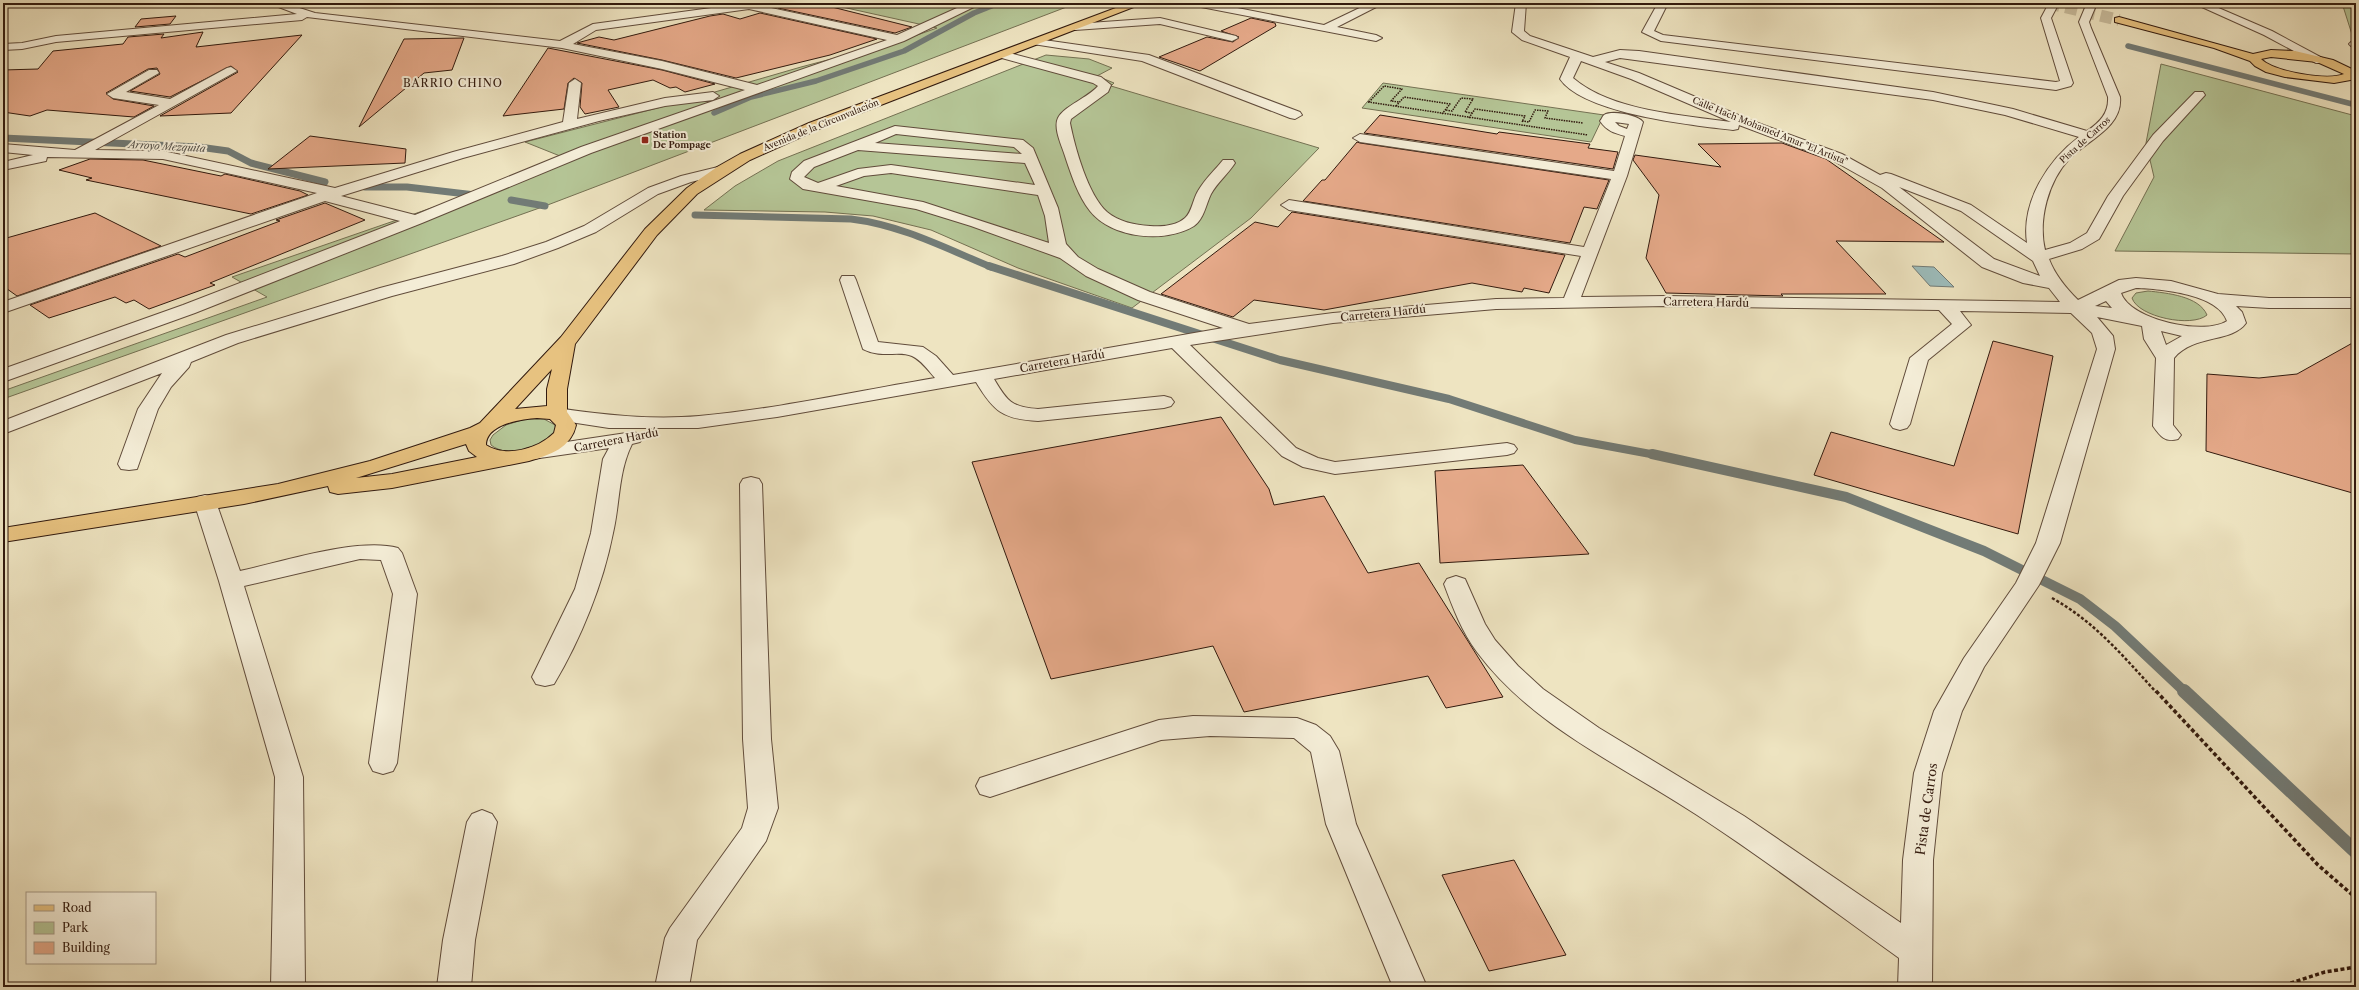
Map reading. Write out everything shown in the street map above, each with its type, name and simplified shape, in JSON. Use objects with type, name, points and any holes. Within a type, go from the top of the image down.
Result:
[{"type":"main road","name":"Avenida de la Circunvalación","points":[[485,428],[568,341],[651,232],[692,191],[722,170],[757,151],[814,126],[1139,3]]},
{"type":"main road","points":[[2119,20],[2218,46],[2254,58],[2267,54]]},
{"type":"main road","points":[[2218,46],[2267,54],[2280,54],[2320,60],[2342,66],[2355,78]]},
{"type":"main road","points":[[2254,58],[2257,63],[2276,72],[2307,78],[2336,80],[2355,78]]},
{"type":"main road","points":[[557,414],[557,389],[568,341]]},
{"type":"main road","points":[[3,535],[279,490],[392,481],[534,453],[548,447],[565,432],[566,425],[564,419],[557,414],[545,412],[516,414],[485,428],[385,463],[279,490]]},
{"type":"main road","points":[[485,428],[476,439],[476,447],[481,453],[491,457],[506,458]]},
{"type":"street","points":[[273,3],[314,16],[562,45],[662,65],[757,89]]},
{"type":"street","points":[[3,376],[190,308],[416,220],[586,150],[900,39],[977,3]]},
{"type":"street","points":[[1196,3],[1217,5],[1376,38]]},
{"type":"street","points":[[1326,28],[1379,3]]},
{"type":"street","name":"Calle Hach Mohamed Amar \"El Artista\"","points":[[1521,3],[1518,32],[1534,41],[1593,61],[1820,150],[1866,172],[1988,262],[2022,276],[2054,284]]},
{"type":"street","points":[[1663,3],[1648,32],[1662,38],[2056,86],[2067,83],[2046,18],[2054,3]]},
{"type":"street","name":"Pista de Carros","points":[[2038,257],[2035,224],[2041,202],[2060,160],[2112,116],[2116,103],[2085,28],[2084,22],[2092,3]]},
{"type":"street","points":[[2198,3],[2292,44],[2320,60]]},
{"type":"street","points":[[562,45],[593,27],[749,6],[900,39]]},
{"type":"street","points":[[3,54],[22,46],[56,39],[314,16]]},
{"type":"street","points":[[1075,27],[1160,21],[1232,38]]},
{"type":"street","points":[[1037,42],[1145,58],[1225,90],[1295,115]]},
{"type":"street","points":[[2280,54],[2292,48],[2292,44]]},
{"type":"street","points":[[3,46],[22,46]]},
{"type":"street","points":[[1002,55],[1097,80],[1105,85],[1104,89],[1065,117],[1063,123],[1076,166],[1095,209],[1111,221],[1135,229],[1157,232],[1188,224],[1194,219],[1204,194],[1228,164]]},
{"type":"street","points":[[1593,61],[1612,55],[1634,55],[1933,96],[2008,112],[2089,136]]},
{"type":"street","points":[[1578,56],[1566,80],[1582,93],[1597,100],[1691,120],[1766,130]]},
{"type":"street","points":[[3,166],[84,150],[231,71]]},
{"type":"street","points":[[153,73],[113,94],[173,103]]},
{"type":"street","points":[[569,126],[575,83]]},
{"type":"street","points":[[2038,257],[2076,246],[2093,236],[2113,200],[2158,138],[2200,95]]},
{"type":"street","points":[[3,308],[328,194],[447,157],[673,100],[737,96]]},
{"type":"street","points":[[1571,301],[1620,176],[1631,138],[1612,127]]},
{"type":"street","points":[[1064,254],[1056,240],[1053,214],[1026,148],[1014,142],[904,129],[892,131],[809,164],[797,175],[797,179],[801,183],[820,188],[918,205],[963,218],[1064,254],[1083,268],[1140,294],[1191,313],[1249,330]]},
{"type":"street","points":[[3,138],[84,150],[177,157],[328,194],[416,220]]},
{"type":"street","points":[[1360,138],[1620,176]]},
{"type":"street","points":[[3,148],[60,154]]},
{"type":"street","points":[[820,188],[850,174],[877,169],[891,169],[1043,191]]},
{"type":"street","points":[[3,428],[187,358],[232,339],[386,292],[531,253],[590,229],[653,191],[686,179],[722,170]]},
{"type":"street","points":[[1866,172],[1891,178],[1966,208],[2038,257],[2054,284],[2075,308]]},
{"type":"street","points":[[1289,205],[1590,252]]},
{"type":"street","points":[[848,280],[870,345],[880,350],[916,350],[922,353],[948,381]]},
{"type":"street","name":"Carretera Hardú","points":[[2075,308],[2126,284],[2153,283],[2183,288],[2213,299]]},
{"type":"street","points":[[2112,291],[2114,301],[2119,306],[2145,320],[2180,330],[2209,333]]},
{"type":"street","points":[[2213,299],[2269,303],[2356,303]]},
{"type":"street","points":[[2171,435],[2163,426],[2166,358],[2170,350],[2180,343],[2209,333],[2233,329],[2237,323],[2236,315],[2213,299]]},
{"type":"street","name":"Carretera Hardú","points":[[534,453],[624,440],[698,422],[948,381],[1219,334],[1393,311],[1496,304],[1571,301],[1944,305],[2075,308],[2145,320]]},
{"type":"street","points":[[2236,315],[2269,303]]},
{"type":"street","points":[[1900,424],[1919,358],[1962,325],[1958,318],[1944,305]]},
{"type":"street","name":"Pista de Carros","points":[[1915,987],[1918,860],[1928,773],[1948,711],[1969,671],[2027,585],[2048,543],[2106,349],[2106,340],[2101,331],[2075,308]]},
{"type":"street","points":[[2145,320],[2153,339],[2166,358]]},
{"type":"street","points":[[1183,341],[1289,452],[1317,465],[1335,468],[1507,449]]},
{"type":"street","points":[[129,464],[137,436],[148,409],[162,383],[187,358]]},
{"type":"street","points":[[982,375],[1001,406],[1011,412],[1024,415],[1038,415],[1164,402]]},
{"type":"street","name":"Carretera Hardú","points":[[557,414],[596,420],[638,423],[698,422]]},
{"type":"street","points":[[545,677],[587,589],[602,533],[614,459],[624,440]]},
{"type":"street","points":[[672,987],[681,938],[755,833],[762,808],[757,739],[751,484]]},
{"type":"street","points":[[205,502],[231,581],[289,777],[288,987]]},
{"type":"street","points":[[231,581],[360,552],[390,553],[405,594],[382,763]]},
{"type":"street","points":[[1456,584],[1467,614],[1486,645],[1513,676],[1548,707],[1590,736],[1641,766],[1748,834],[1915,950]]},
{"type":"street","points":[[990,786],[1159,730],[1198,725],[1289,728],[1305,731],[1321,743],[1325,751],[1341,824],[1410,987]]},
{"type":"street","points":[[454,987],[459,940],[482,822]]},
{"type":"path","points":[[2352,3],[2356,12]]},
{"type":"path","points":[[1399,102],[1391,101],[1402,88],[1384,86],[1368,102],[1520,125],[1631,138]]},
{"type":"path","points":[[1395,106],[1404,97],[1450,104],[1442,114]]},
{"type":"path","points":[[1445,110],[1452,110],[1461,98],[1473,99],[1465,112],[1472,113]]},
{"type":"path","points":[[1469,118],[1474,109],[1525,116],[1520,125]]},
{"type":"path","points":[[1522,121],[1529,122],[1535,110],[1548,112],[1545,118],[1612,127]]},
{"type":"path","points":[[2027,585],[2076,612],[2099,630],[2318,865],[2356,898]]},
{"type":"path","points":[[2278,987],[2325,972],[2356,967]]},
{"type":"green space","points":[[824,3],[1077,3],[545,206],[3,399],[3,391],[267,297],[232,277],[570,160],[525,142],[677,103],[801,67],[903,40],[937,28]]},
{"type":"green space","points":[[2342,3],[2356,3],[2356,49],[2355,44]]},
{"type":"green space","points":[[1046,55],[1089,59],[1112,68],[1097,76],[1114,83],[1111,86],[1319,148],[1251,218],[1132,308],[1018,268],[931,230],[873,216],[825,212],[704,210],[735,186],[778,161]]},
{"type":"green space","points":[[2161,64],[2356,116],[2356,254],[2115,251],[2154,177],[2146,143]]},
{"type":"green space","points":[[1383,83],[1604,115],[1591,142],[1362,108]]},
{"type":"green space","points":[[2148,291],[2173,294],[2190,300],[2203,309],[2207,315],[2200,319],[2178,320],[2154,315],[2136,305],[2132,298],[2136,293]]},
{"type":"green space","points":[[525,419],[544,419],[555,425],[556,430],[551,437],[544,442],[536,447],[526,450],[507,451],[498,449],[491,445],[490,440],[493,435],[506,425]]},
{"type":"water","points":[[1912,266],[1934,267],[1954,287],[1930,286]]},
{"type":"building","points":[[816,3],[912,27],[895,33],[778,8],[793,4],[799,5]]},
{"type":"building","points":[[760,13],[877,39],[830,55],[736,78],[662,60],[577,43],[599,37],[614,40],[710,16],[723,14],[740,19]]},
{"type":"building","points":[[176,16],[170,24],[135,27],[141,19]]},
{"type":"building","points":[[1251,18],[1275,23],[1276,26],[1200,71],[1159,57],[1207,37],[1233,42],[1239,37],[1221,31]]},
{"type":"building","points":[[203,32],[196,47],[302,35],[231,113],[160,116],[238,72],[231,66],[170,97],[130,91],[160,74],[157,68],[148,69],[106,93],[113,99],[154,106],[134,117],[47,110],[30,116],[3,112],[3,70],[38,69],[53,51],[123,44],[128,37],[164,34],[161,38]]},
{"type":"building","points":[[464,38],[452,70],[424,73],[359,127],[404,39]]},
{"type":"building","points":[[548,48],[662,70],[715,84],[685,92],[676,87],[670,88],[653,80],[608,90],[619,107],[585,114],[580,107],[582,83],[574,78],[568,83],[564,109],[503,116]]},
{"type":"building","points":[[1380,115],[1497,134],[1499,132],[1590,144],[1588,148],[1618,152],[1613,169],[1364,133]]},
{"type":"building","points":[[310,136],[406,149],[405,163],[268,169]]},
{"type":"building","points":[[1357,142],[1609,180],[1597,209],[1584,207],[1570,243],[1303,201],[1322,180],[1325,180]]},
{"type":"building","points":[[1782,143],[1826,159],[1944,242],[1836,241],[1886,294],[1781,294],[1783,296],[1666,293],[1646,258],[1659,195],[1633,160],[1635,155],[1721,167],[1698,144]]},
{"type":"building","points":[[90,159],[143,160],[221,176],[225,174],[300,191],[308,195],[251,214],[86,180],[92,178],[59,170]]},
{"type":"building","points":[[325,203],[365,220],[210,283],[215,285],[149,309],[134,300],[126,303],[115,297],[49,318],[30,305],[178,254],[185,257],[280,221],[276,220]]},
{"type":"building","points":[[1292,212],[1565,255],[1549,293],[1524,288],[1522,292],[1472,283],[1324,310],[1254,300],[1233,317],[1161,294],[1255,222],[1278,227]]},
{"type":"building","points":[[95,213],[161,246],[17,296],[3,286],[3,239]]},
{"type":"building","points":[[1993,341],[2053,356],[2018,534],[1814,475],[1831,432],[1954,466]]},
{"type":"building","points":[[2356,341],[2356,494],[2206,451],[2207,374],[2259,378],[2297,374]]},
{"type":"building","points":[[1221,417],[1269,489],[1274,505],[1324,496],[1368,573],[1419,563],[1503,697],[1446,708],[1428,676],[1244,712],[1213,646],[1051,679],[972,462]]},
{"type":"building","points":[[1523,465],[1589,554],[1440,563],[1435,471]]},
{"type":"building","points":[[1514,860],[1566,955],[1489,971],[1442,875]]},
{"type":"waterway","points":[[714,113],[751,97],[816,81],[904,51],[974,13],[999,3]]},
{"type":"waterway","points":[[2128,46],[2356,105]]},
{"type":"waterway","name":"Arroyo Mezquita","points":[[3,138],[199,147],[228,151],[251,163],[325,182]]},
{"type":"waterway","points":[[365,187],[407,187],[475,195]]},
{"type":"waterway","points":[[511,200],[545,206]]},
{"type":"waterway","points":[[695,215],[851,219],[869,222],[888,226],[922,238],[991,267]]},
{"type":"waterway","points":[[989,266],[1280,360],[1449,399],[1575,440],[1656,455]]},
{"type":"waterway","points":[[1652,454],[1846,497],[1984,551],[2080,599],[2115,626],[2185,692]]},
{"type":"waterway","points":[[2184,691],[2356,852]]},
{"type":"tunnel","points":[[2048,3],[2119,20]]},
{"type":"place","name":"Station De Pompage","points":[[645,140]]},
{"type":"district","name":"BARRIO CHINO","points":[[453,83]]}]
